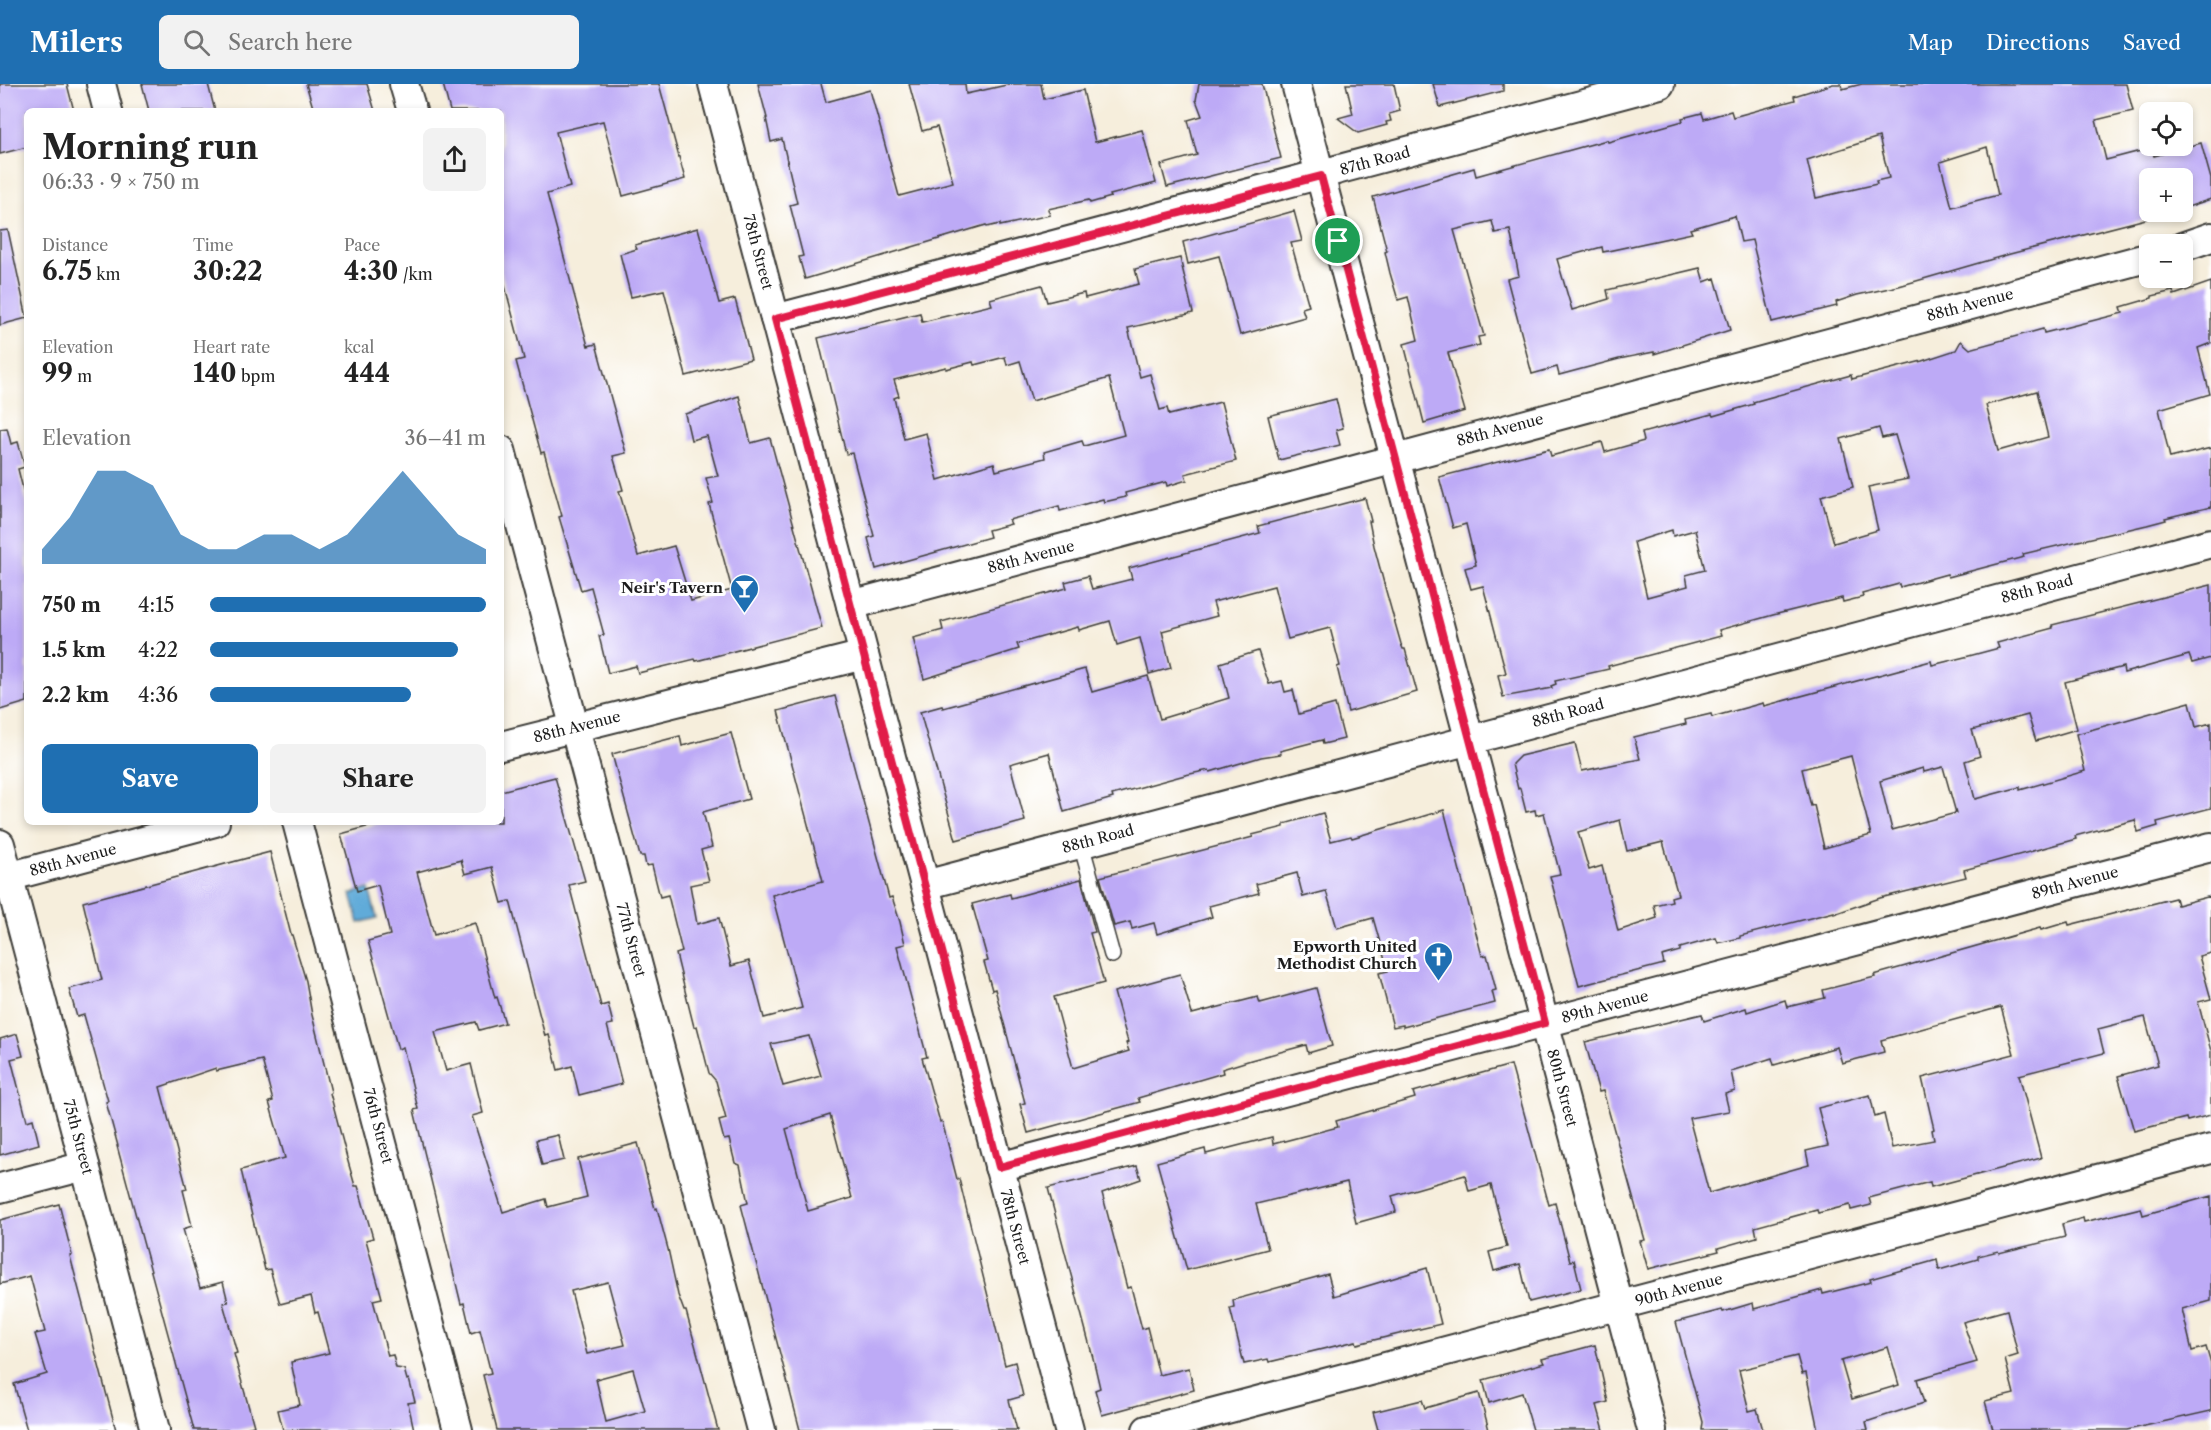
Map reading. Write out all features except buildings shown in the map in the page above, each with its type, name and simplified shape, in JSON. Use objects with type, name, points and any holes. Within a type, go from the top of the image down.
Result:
[{"type":"street","points":[[101,84],[107,108]]},
{"type":"street","points":[[404,84],[411,108]]},
{"type":"street","name":"78th Street","points":[[713,84],[1069,1430]]},
{"type":"street","name":"80th Street","points":[[1296,84],[1652,1430]]},
{"type":"street","name":"87th Road","points":[[775,319],[1321,176],[1660,84]]},
{"type":"street","points":[[2193,243],[2211,237]]},
{"type":"street","name":"88th Avenue","points":[[851,605],[2139,259]]},
{"type":"street","name":"77th Street","points":[[504,461],[761,1430]]},
{"type":"street","name":"88th Road","points":[[925,885],[2211,543]]},
{"type":"street","name":"88th Avenue","points":[[504,746],[864,655]]},
{"type":"street","name":"88th Avenue","points":[[4,878],[204,825]]},
{"type":"street","name":"76th Street","points":[[298,825],[458,1430]]},
{"type":"street","name":"75th Street","points":[[0,844],[4,878],[85,1166],[155,1430]]},
{"type":"street","name":"89th Avenue","points":[[999,1167],[2211,847]]},
{"type":"street","name":"90th Avenue","points":[[1147,1430],[2211,1149]]},
{"type":"street","points":[[0,1188],[85,1166]]},
{"type":"lane","points":[[1081,843],[1112,955]]},
{"type":"water","points":[[369,889],[377,918],[359,923],[351,894]]},
{"type":"place","name":"Neir's Tavern","points":[[744,614]]},
{"type":"place","name":"Epworth United Methodist Church","points":[[1438,982]]},
{"type":"route","points":[[1321,176],[1338,241],[1545,1023],[999,1167],[775,319],[1321,176]]}]
